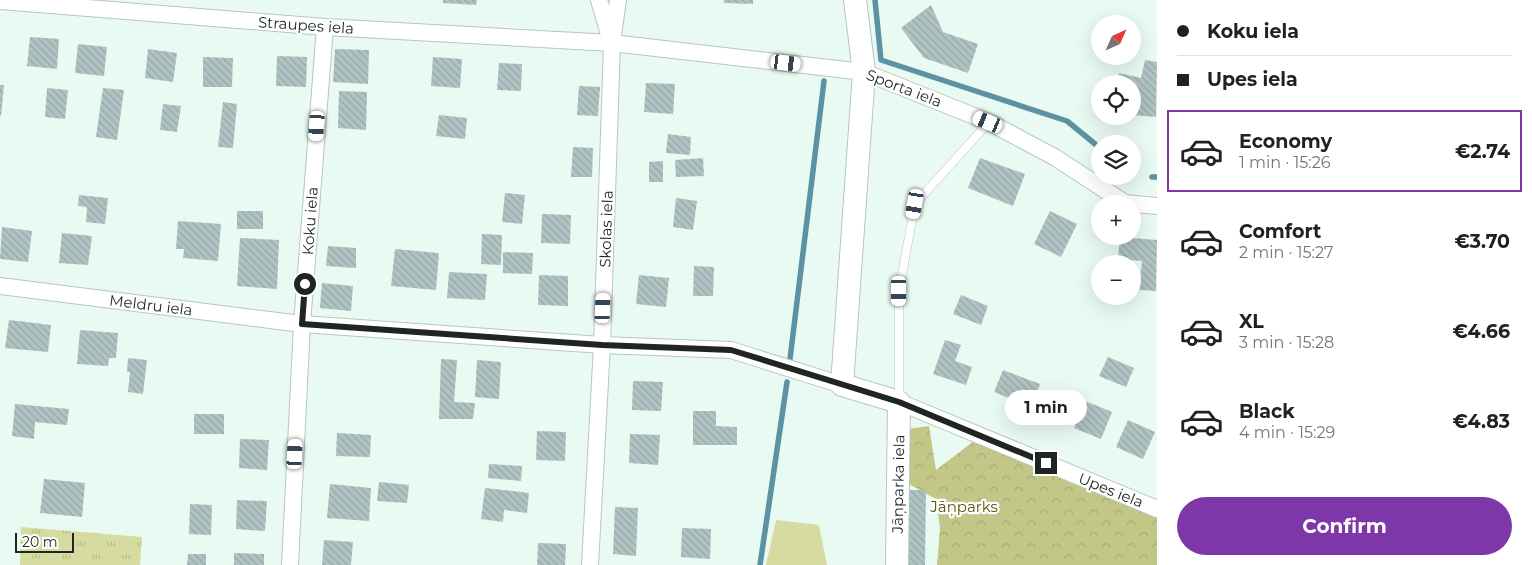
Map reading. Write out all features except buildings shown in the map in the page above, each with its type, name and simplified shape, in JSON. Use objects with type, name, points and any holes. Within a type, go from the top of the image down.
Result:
[{"type":"street","points":[[599,0],[612,43]]},
{"type":"street","points":[[612,43],[618,0]]},
{"type":"street","points":[[855,0],[864,72],[842,385],[899,402]]},
{"type":"street","name":"Straupes iela","points":[[0,1],[325,27],[612,43]]},
{"type":"street","name":"Koku iela","points":[[290,565],[302,324],[325,27]]},
{"type":"street","name":"Sporta iela","points":[[612,43],[864,72],[988,122],[1056,158],[1125,203],[1157,206]]},
{"type":"street","name":"Skolas iela","points":[[590,565],[602,345],[612,43]]},
{"type":"street","name":"Meldru iela","points":[[0,286],[302,324],[602,345],[731,350],[842,385]]},
{"type":"street","name":"Upes iela","points":[[899,402],[1157,509]]},
{"type":"street","name":"Jāņparka iela","points":[[897,565],[899,402]]},
{"type":"lane","points":[[899,402],[899,291],[915,204],[988,122]]},
{"type":"green space","name":"Jāņparks","points":[[929,426],[936,470],[974,441],[1157,514],[1157,565],[937,565],[940,528],[936,499],[907,483],[901,430]]},
{"type":"green space","points":[[776,520],[819,525],[827,565],[766,565]]},
{"type":"green space","points":[[21,527],[142,537],[140,565],[20,565]]},
{"type":"waterway","points":[[875,0],[881,60],[1067,121],[1091,141]]},
{"type":"waterway","points":[[790,359],[824,81]]},
{"type":"waterway","points":[[1152,177],[1157,177]]},
{"type":"waterway","points":[[760,565],[787,382]]},
{"type":"route","points":[[305,284],[302,324],[602,345],[731,350],[899,402],[1046,463]]}]
